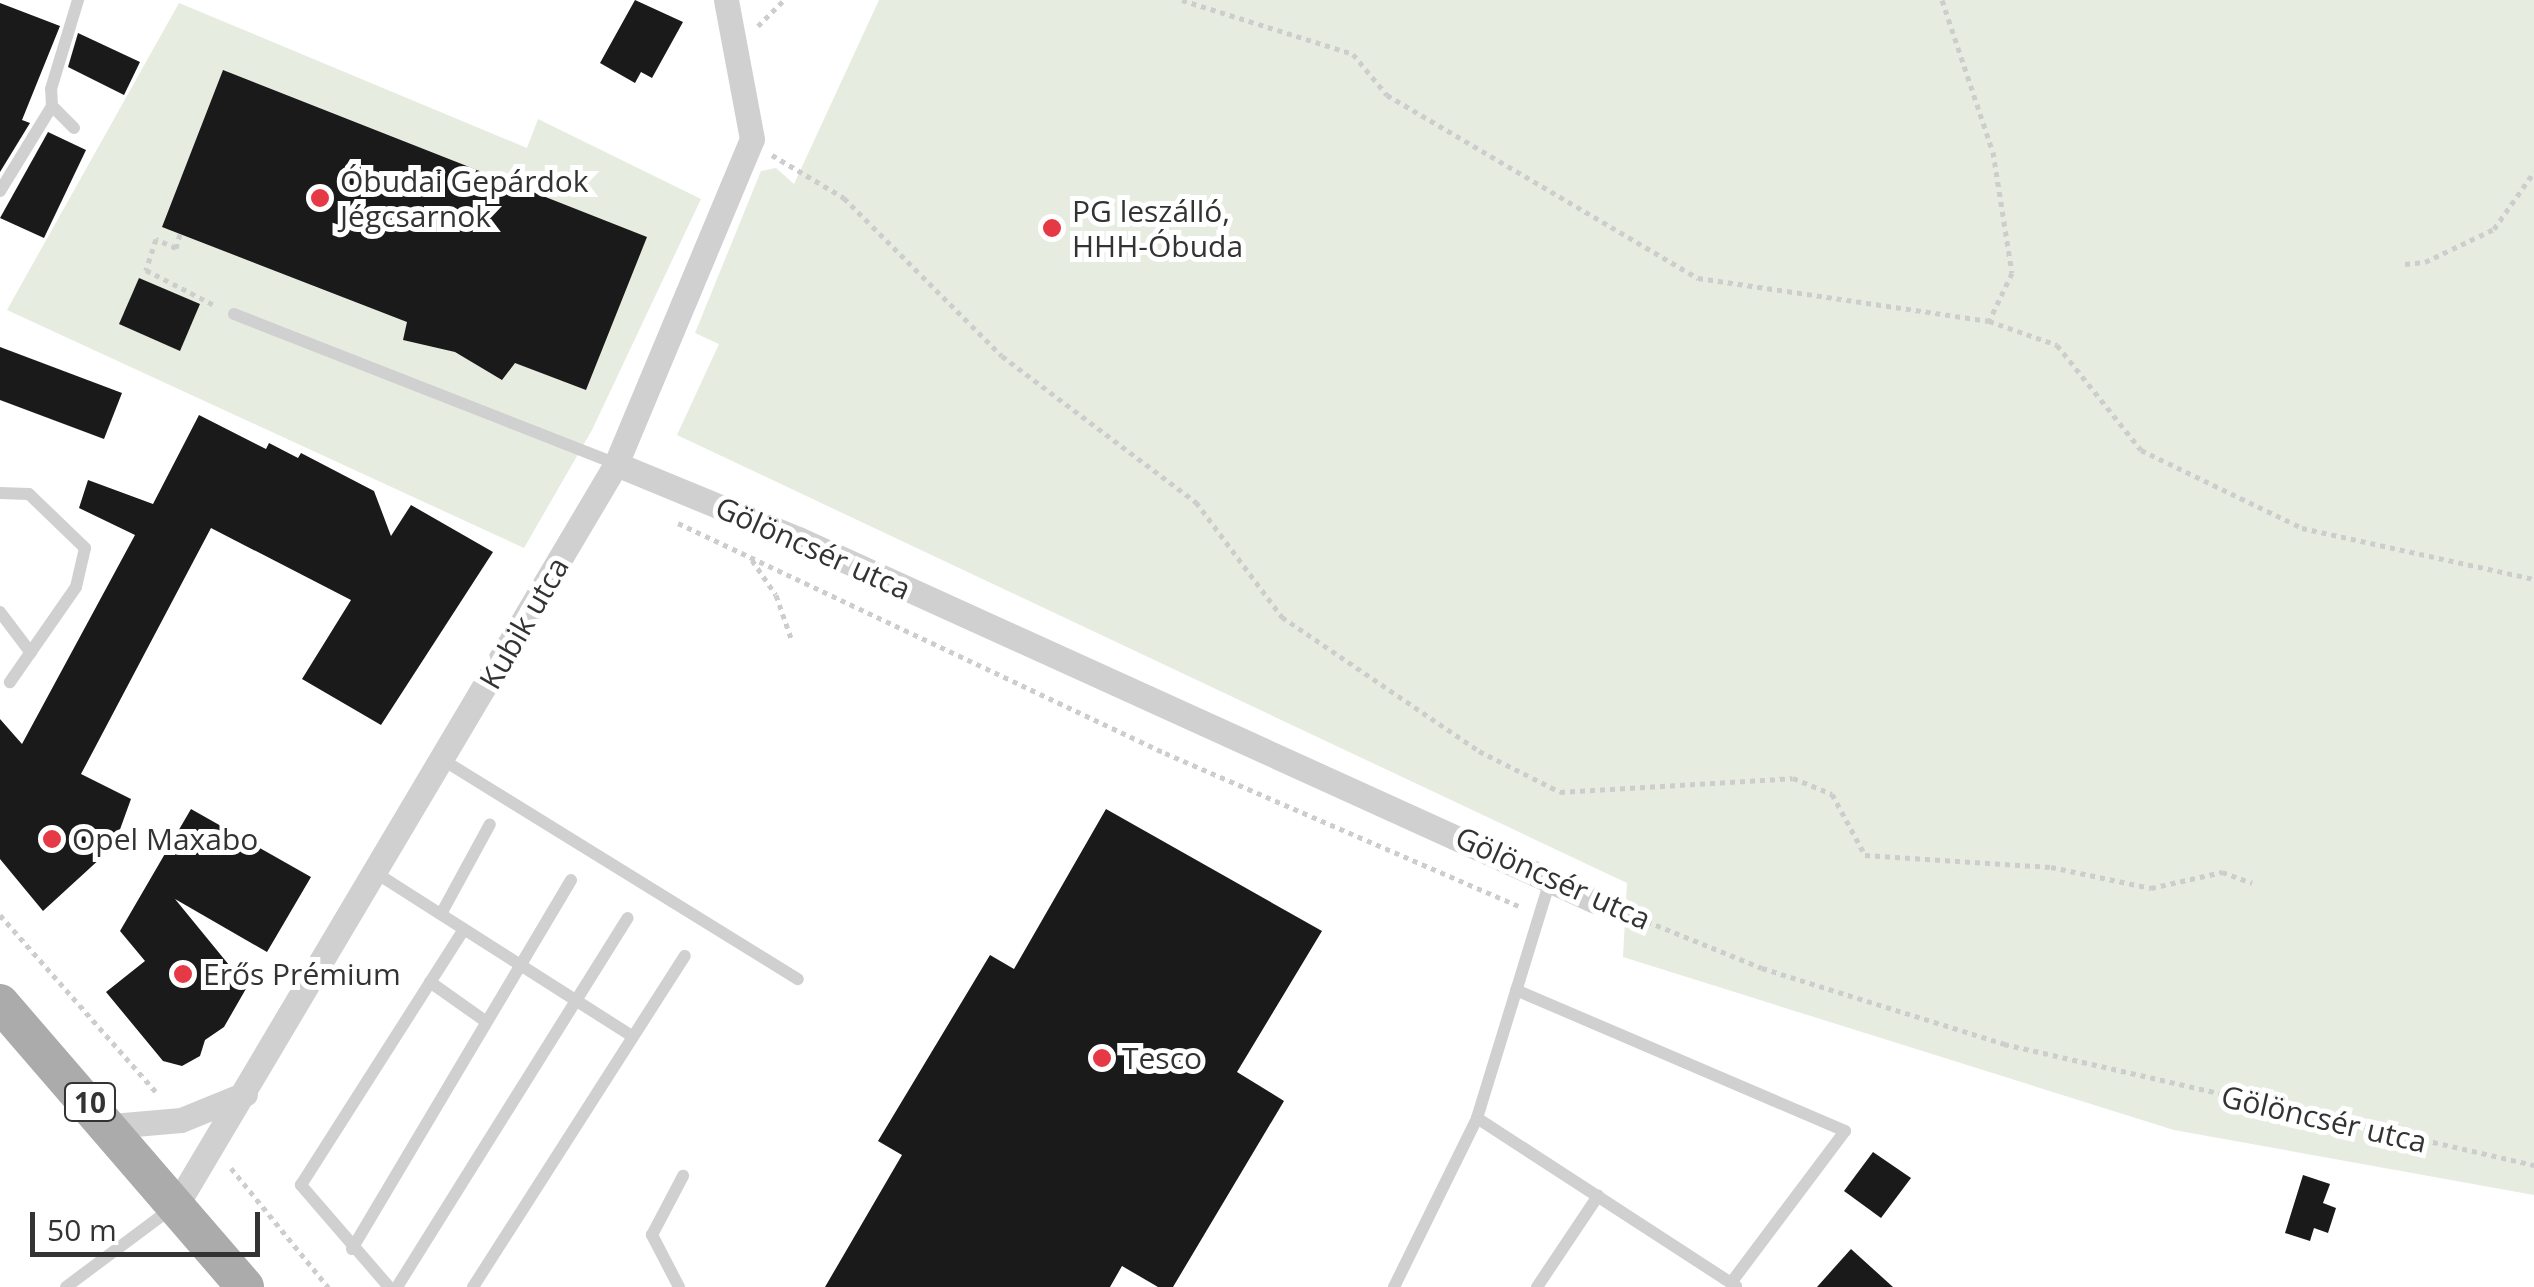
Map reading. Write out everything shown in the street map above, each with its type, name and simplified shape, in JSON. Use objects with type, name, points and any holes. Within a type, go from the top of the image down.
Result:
[{"type":"main road","name":"10","points":[[0,1003],[112,1126],[245,1287]]},
{"type":"street","points":[[726,0],[752,139]]},
{"type":"street","name":"Kubik utca","points":[[177,1204],[616,464],[752,139]]},
{"type":"street","name":"Gölöncsér utca","points":[[616,464],[798,539],[1596,901]]},
{"type":"street","points":[[112,1126],[181,1120],[245,1094]]},
{"type":"lane","points":[[0,192],[52,106],[78,0]]},
{"type":"lane","points":[[52,106],[74,128]]},
{"type":"lane","points":[[234,314],[616,464]]},
{"type":"lane","points":[[0,493],[29,494],[85,548],[76,587],[10,682]]},
{"type":"lane","points":[[0,612],[31,653]]},
{"type":"lane","points":[[443,760],[798,978]]},
{"type":"lane","points":[[440,914],[490,824]]},
{"type":"lane","points":[[376,873],[630,1036]]},
{"type":"lane","points":[[352,1249],[571,880]]},
{"type":"lane","points":[[1394,1287],[1477,1118],[1550,880]]},
{"type":"lane","points":[[397,1287],[628,918]]},
{"type":"lane","points":[[389,1287],[352,1249],[301,1185],[464,929]]},
{"type":"lane","points":[[473,1287],[630,1036],[685,956]]},
{"type":"lane","points":[[430,982],[485,1021]]},
{"type":"lane","points":[[1477,1118],[1735,1285],[1845,1130],[1516,990]]},
{"type":"lane","points":[[679,1287],[652,1235],[683,1176]]},
{"type":"lane","points":[[1537,1287],[1598,1196]]},
{"type":"lane","points":[[66,1287],[177,1204]]},
{"type":"path","points":[[1182,0],[1354,54],[1387,95],[1698,278],[1989,320],[2056,345],[2141,450],[2302,528],[2534,579]]},
{"type":"path","points":[[1942,0],[1993,152],[2012,273],[1989,320]]},
{"type":"path","points":[[752,139],[844,198],[1002,356],[1196,502],[1282,617],[1479,752],[1560,792],[1793,778],[1832,794],[1866,855],[2050,867],[2151,888],[2222,872],[2252,883]]},
{"type":"path","points":[[2405,264],[2425,262],[2494,229],[2534,172]]},
{"type":"path","points":[[180,234],[176,248],[156,240],[146,270],[234,314]]},
{"type":"path","points":[[669,518],[1165,752],[1539,914]]},
{"type":"path","points":[[751,557],[776,595],[791,638]]},
{"type":"path","name":"Gölöncsér utca","points":[[1596,901],[1762,968],[1984,1039],[2534,1165]]},
{"type":"shaded area","points":[[879,0],[2534,0],[2534,1195],[2174,1130],[1623,957],[1627,883],[677,435],[719,344],[695,333],[761,171],[776,168],[794,184]]},
{"type":"shaded area","points":[[179,3],[527,148],[538,119],[701,199],[592,430],[524,548],[7,310]]},
{"type":"building","points":[[635,0],[683,22],[652,78],[641,72],[635,83],[600,63]]},
{"type":"building","points":[[0,3],[60,26],[22,120],[30,123],[0,172]]},
{"type":"building","points":[[78,33],[140,62],[124,95],[68,67]]},
{"type":"building","points":[[223,70],[647,237],[586,390],[515,363],[502,380],[455,352],[403,340],[407,322],[162,227]]},
{"type":"building","points":[[48,132],[86,150],[44,238],[0,218]]},
{"type":"building","points":[[139,278],[200,304],[180,351],[119,324]]},
{"type":"building","points":[[0,347],[122,393],[104,439],[0,400]]},
{"type":"building","points":[[199,415],[266,449],[269,443],[298,458],[301,453],[374,491],[391,536],[411,505],[493,552],[381,725],[302,679],[351,600],[211,528],[81,774],[131,799],[114,846],[43,911],[0,859],[0,719],[22,744],[135,535],[79,508],[88,480],[153,504]]},
{"type":"building","points":[[191,809],[311,877],[267,952],[175,899],[247,987],[224,1027],[205,1040],[200,1056],[182,1066],[163,1061],[106,992],[145,961],[120,931]]},
{"type":"building","name":"Tesco","points":[[1106,809],[1322,931],[1237,1072],[1284,1101],[1173,1287],[1158,1287],[1122,1266],[1110,1287],[825,1287],[902,1155],[878,1141],[990,955],[1014,969]]},
{"type":"building","points":[[1873,1152],[1911,1178],[1881,1218],[1844,1191]]},
{"type":"building","points":[[2303,1175],[2330,1184],[2323,1203],[2336,1208],[2328,1233],[2314,1228],[2310,1241],[2285,1233]]},
{"type":"building","points":[[1851,1249],[1893,1287],[1817,1287]]},
{"type":"place","name":"Óbudai Gepárdok Jégcsarnok","points":[[320,198]]},
{"type":"place","name":"PG leszálló, HHH-Óbuda","points":[[1052,228]]},
{"type":"place","name":"Opel Maxabo","points":[[52,839]]},
{"type":"place","name":"Erős Prémium","points":[[183,974]]},
{"type":"place","name":"Tesco","points":[[1102,1058]]}]
